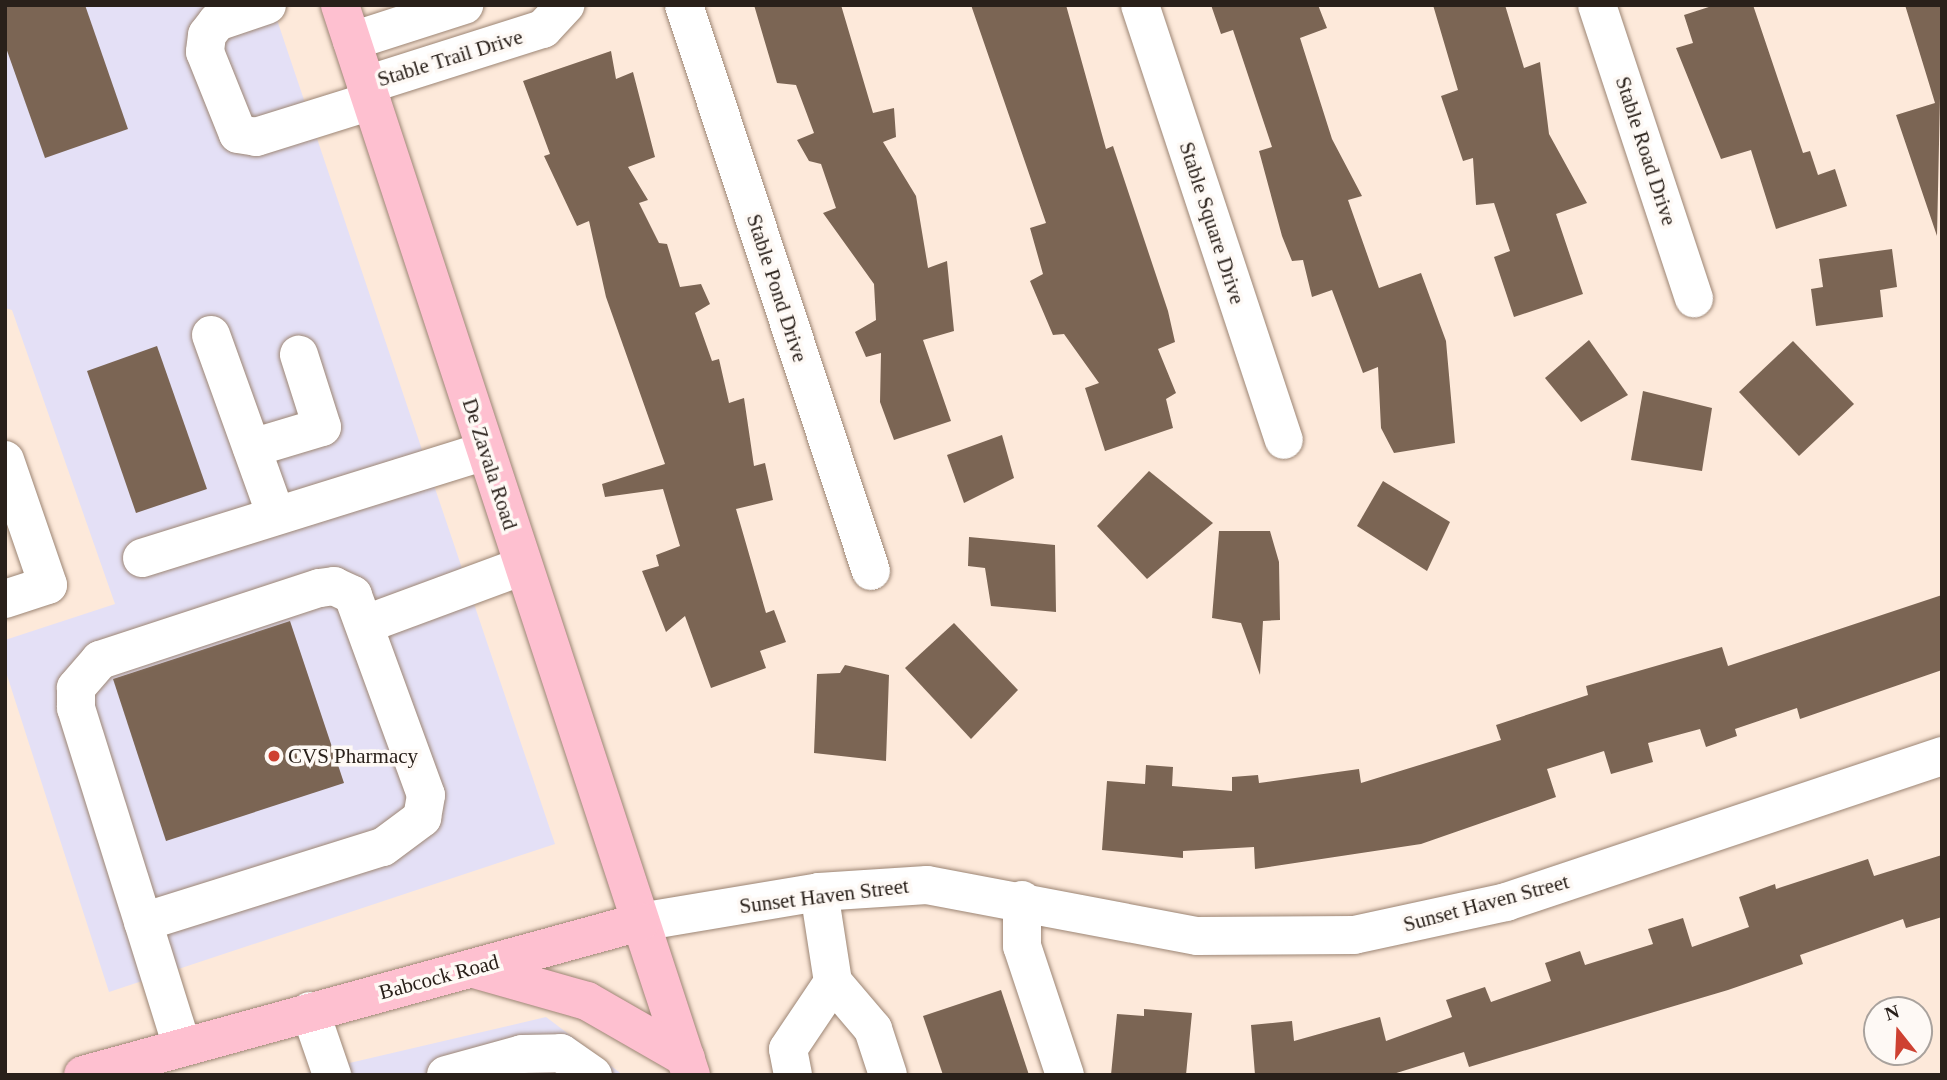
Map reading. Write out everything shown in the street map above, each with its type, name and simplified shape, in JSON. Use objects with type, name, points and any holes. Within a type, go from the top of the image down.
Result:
[{"type":"main road","name":"De Zavala Road","points":[[340,5],[640,922]]},
{"type":"main road","name":"Babcock Road","points":[[83,1075],[640,922]]},
{"type":"main road","points":[[640,922],[688,1067]]},
{"type":"main road","points":[[472,968],[587,1000],[688,1067]]},
{"type":"street","name":"Stable Trail Drive","points":[[267,5],[217,22],[207,35],[205,52],[238,134],[256,137],[543,29],[565,5]]},
{"type":"street","points":[[352,41],[464,5]]},
{"type":"street","name":"Stable Pond Drive","points":[[684,5],[871,571]]},
{"type":"street","name":"Stable Square Drive","points":[[1140,5],[1284,440]]},
{"type":"street","name":"Stable Road Drive","points":[[1597,5],[1694,298]]},
{"type":"street","points":[[211,335],[276,516]]},
{"type":"street","points":[[252,448],[322,426],[299,355]]},
{"type":"street","points":[[142,558],[486,451]]},
{"type":"street","points":[[5,460],[48,585],[5,599]]},
{"type":"street","points":[[366,624],[523,566]]},
{"type":"street","points":[[144,922],[383,847],[407,835],[422,818],[426,795],[366,624],[353,595],[334,586],[319,588],[100,660],[76,688],[76,708],[182,1047]]},
{"type":"street","name":"Sunset Haven Street","points":[[640,922],[819,892],[927,885],[1023,900],[1197,936],[1354,935],[1506,902],[1942,756]]},
{"type":"street","points":[[819,892],[833,982],[873,1029],[888,1075]]},
{"type":"street","points":[[1023,900],[1022,946],[1065,1075]]},
{"type":"street","points":[[793,1075],[788,1049],[833,982]]},
{"type":"street","points":[[310,1011],[332,1075]]},
{"type":"street","points":[[446,1075],[522,1054],[561,1053],[593,1075]]},
{"type":"shaded area","points":[[5,5],[272,5],[555,844],[109,992],[5,669],[5,640],[115,604],[12,310],[5,308]]},
{"type":"shaded area","points":[[546,1017],[623,1075],[298,1075]]},
{"type":"building","points":[[5,5],[85,5],[128,129],[45,158],[5,45]]},
{"type":"building","points":[[754,5],[841,5],[873,113],[894,108],[896,137],[883,142],[916,196],[928,268],[947,261],[954,331],[923,340],[951,421],[894,440],[880,402],[881,353],[866,357],[855,332],[876,320],[874,284],[823,213],[836,208],[821,164],[809,161],[797,140],[814,133],[796,85],[777,83]]},
{"type":"building","points":[[971,5],[1066,5],[1106,149],[1113,146],[1168,311],[1175,342],[1158,349],[1176,393],[1166,399],[1173,428],[1105,451],[1085,388],[1099,383],[1064,334],[1053,335],[1030,281],[1043,274],[1030,228],[1046,223]]},
{"type":"building","points":[[1211,5],[1318,5],[1327,28],[1300,38],[1332,139],[1362,196],[1348,200],[1379,288],[1421,273],[1446,341],[1455,443],[1394,453],[1381,428],[1378,367],[1363,373],[1332,290],[1312,297],[1303,260],[1292,261],[1282,236],[1259,151],[1272,147],[1233,30],[1221,34]]},
{"type":"building","points":[[1433,5],[1505,5],[1524,68],[1540,62],[1549,134],[1587,203],[1556,214],[1583,294],[1514,317],[1494,257],[1510,251],[1494,203],[1476,205],[1473,158],[1463,161],[1441,96],[1458,90]]},
{"type":"building","points":[[1715,5],[1753,5],[1803,153],[1810,151],[1818,175],[1835,169],[1847,206],[1776,229],[1751,150],[1721,159],[1676,48],[1693,43],[1684,15]]},
{"type":"building","points":[[1905,5],[1942,5],[1937,236],[1896,115],[1935,103]]},
{"type":"building","points":[[611,51],[616,79],[633,72],[655,157],[628,167],[648,200],[639,203],[659,243],[667,244],[680,287],[701,284],[710,304],[695,313],[712,361],[719,359],[729,403],[744,398],[754,466],[765,463],[773,500],[736,509],[766,613],[774,610],[786,642],[760,651],[766,668],[711,688],[685,616],[666,632],[642,571],[659,566],[656,555],[680,546],[663,489],[605,497],[602,484],[665,464],[606,297],[589,221],[577,226],[544,156],[550,154],[523,81]]},
{"type":"building","points":[[1892,249],[1897,287],[1880,290],[1883,317],[1816,326],[1811,289],[1823,287],[1819,259]]},
{"type":"building","points":[[1589,340],[1628,395],[1581,422],[1545,378]]},
{"type":"building","points":[[1793,341],[1854,404],[1799,456],[1739,392]]},
{"type":"building","points":[[157,346],[207,489],[136,513],[87,371]]},
{"type":"building","points":[[1643,391],[1712,408],[1702,471],[1631,460]]},
{"type":"building","points":[[1002,435],[1014,478],[964,503],[947,455]]},
{"type":"building","points":[[1149,471],[1213,523],[1147,579],[1097,526]]},
{"type":"building","points":[[1383,481],[1450,522],[1427,571],[1357,526]]},
{"type":"building","points":[[1219,531],[1270,531],[1279,562],[1280,620],[1263,621],[1260,675],[1241,623],[1212,618]]},
{"type":"building","points":[[969,537],[1055,545],[1056,612],[991,606],[985,568],[968,566]]},
{"type":"building","points":[[1942,595],[1942,670],[1800,719],[1797,708],[1735,729],[1737,736],[1706,747],[1700,729],[1648,743],[1653,762],[1611,774],[1604,751],[1547,769],[1556,797],[1421,844],[1255,869],[1254,847],[1183,851],[1183,858],[1102,850],[1107,781],[1145,784],[1146,765],[1173,767],[1172,786],[1232,791],[1232,777],[1258,775],[1259,783],[1359,769],[1361,783],[1501,740],[1496,725],[1588,695],[1586,686],[1722,647],[1728,666]]},
{"type":"building","name":"CVS Pharmacy","points":[[290,621],[344,783],[166,841],[113,679]]},
{"type":"building","points":[[954,623],[1018,690],[971,739],[905,668]]},
{"type":"building","points":[[845,665],[889,675],[886,761],[814,753],[817,674],[840,673]]},
{"type":"building","points":[[1942,855],[1942,917],[1906,928],[1903,919],[1800,955],[1803,964],[1728,990],[1469,1067],[1464,1052],[1390,1075],[1255,1075],[1251,1025],[1292,1021],[1294,1041],[1380,1017],[1386,1041],[1452,1017],[1446,1000],[1485,987],[1491,1002],[1551,981],[1545,963],[1580,951],[1585,965],[1653,944],[1648,929],[1683,918],[1692,947],[1749,927],[1739,897],[1775,884],[1776,889],[1868,859],[1874,876]]},
{"type":"building","points":[[1001,990],[1029,1075],[943,1075],[923,1016]]},
{"type":"building","points":[[1144,1009],[1192,1013],[1186,1075],[1111,1075],[1117,1014],[1144,1016]]},
{"type":"place","name":"CVS Pharmacy","points":[[274,756]]}]
